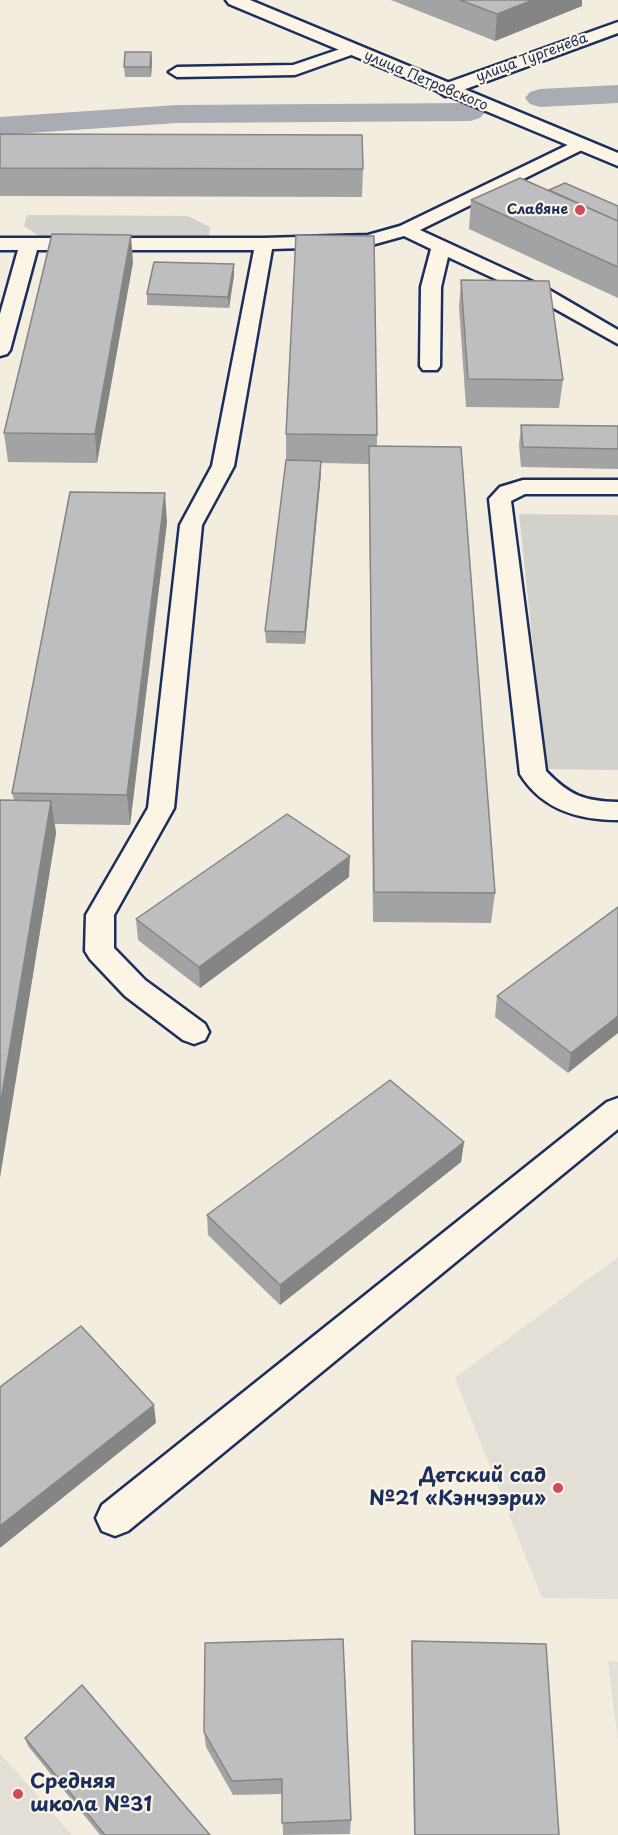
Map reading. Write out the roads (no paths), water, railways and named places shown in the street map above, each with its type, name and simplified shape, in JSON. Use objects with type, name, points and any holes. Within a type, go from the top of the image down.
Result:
[{"type":"main road","name":"улица Петровского","points":[[235,0],[445,90],[618,160]]},
{"type":"main road","name":"улица Тургенева","points":[[445,90],[618,27]]},
{"type":"lane","points":[[177,72],[295,70],[352,50]]},
{"type":"lane","points":[[0,244],[264,244],[368,240],[406,230],[580,144]]},
{"type":"lane","points":[[406,230],[539,292],[618,338]]},
{"type":"lane","points":[[0,350],[29,244]]},
{"type":"lane","points":[[194,1032],[135,988],[100,951],[100,915],[161,808],[191,525],[223,466],[264,244]]},
{"type":"lane","points":[[430,366],[431,287],[441,246]]},
{"type":"lane","points":[[618,487],[523,487],[508,492],[501,499],[533,774],[554,796],[586,811],[618,811]]},
{"type":"lane","points":[[115,1518],[618,1111]]},
{"type":"waterway","points":[[540,98],[618,94]]},
{"type":"waterway","points":[[0,126],[177,114],[470,112]]},
{"type":"place","name":"Славяне","points":[[580,210]]},
{"type":"place","name":"Детский сад №21 «Кэнчээри»","points":[[558,1488]]},
{"type":"place","name":"Средняя школа №31","points":[[18,1794]]}]
